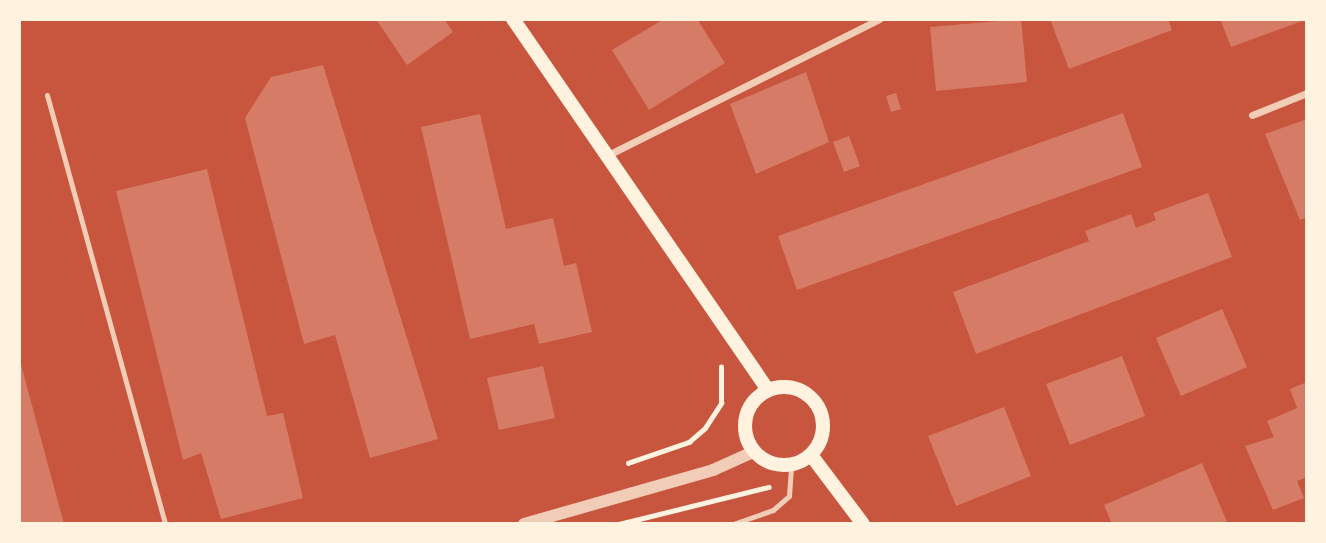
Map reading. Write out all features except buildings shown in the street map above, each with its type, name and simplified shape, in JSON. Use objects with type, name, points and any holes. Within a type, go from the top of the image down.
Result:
[{"type":"main road","points":[[513,19],[768,390]]},
{"type":"main road","points":[[793,388],[814,400],[823,423],[811,454],[791,465],[770,463],[753,452],[745,420],[768,390],[793,388]]},
{"type":"main road","points":[[811,454],[863,524]]},
{"type":"street","points":[[606,157],[880,19]]},
{"type":"street","points":[[1252,115],[1307,93]]},
{"type":"street","points":[[524,524],[713,470],[753,452]]},
{"type":"lane","points":[[47,95],[165,524]]},
{"type":"lane","points":[[733,524],[773,510],[789,496],[791,465]]},
{"type":"path","points":[[628,463],[689,442],[714,418],[724,378],[719,359]]},
{"type":"path","points":[[660,453],[661,460]]},
{"type":"path","points":[[619,524],[674,509]]}]
